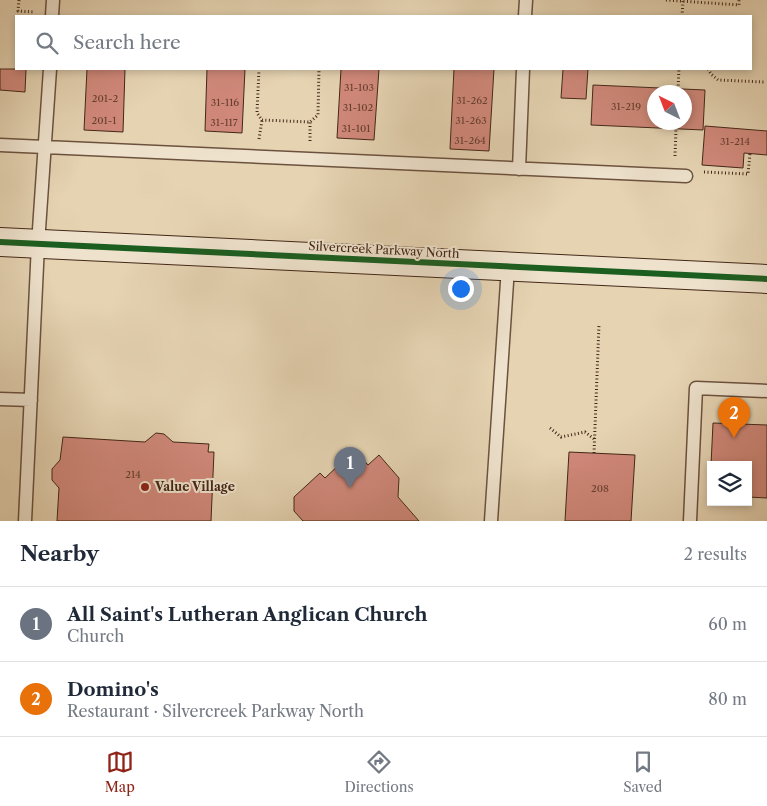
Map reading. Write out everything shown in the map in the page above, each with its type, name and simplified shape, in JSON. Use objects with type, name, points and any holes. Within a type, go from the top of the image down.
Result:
[{"type":"main road","name":"Silvercreek Parkway North","points":[[0,242],[767,279]]},
{"type":"lane","points":[[52,15],[53,0]]},
{"type":"lane","points":[[525,15],[526,0]]},
{"type":"lane","points":[[25,521],[38,244],[50,70]]},
{"type":"lane","points":[[519,170],[523,70]]},
{"type":"lane","points":[[0,145],[680,176]]},
{"type":"lane","points":[[491,521],[508,267]]},
{"type":"lane","points":[[690,521],[696,388],[767,391]]},
{"type":"lane","points":[[0,398],[31,400]]},
{"type":"path","points":[[666,0],[739,5],[739,0]]},
{"type":"path","points":[[682,15],[683,1]]},
{"type":"path","points":[[259,70],[257,113],[262,120],[310,122],[318,115],[320,70]]},
{"type":"path","points":[[678,85],[679,70]]},
{"type":"path","points":[[709,70],[718,80],[764,82]]},
{"type":"path","points":[[676,130],[680,176],[695,171],[748,174],[750,154]]},
{"type":"path","points":[[594,453],[599,324]]},
{"type":"path","points":[[550,428],[561,437],[585,432],[594,439]]},
{"type":"building","points":[[0,69],[26,70],[25,92],[0,90]]},
{"type":"building","points":[[87,70],[125,70],[123,132],[84,130]]},
{"type":"building","points":[[207,70],[245,70],[242,133],[205,131]]},
{"type":"building","points":[[341,70],[379,70],[374,140],[337,138]]},
{"type":"building","points":[[454,70],[494,70],[489,151],[450,149]]},
{"type":"building","points":[[563,70],[588,70],[586,99],[561,98]]},
{"type":"building","points":[[593,85],[647,87],[647,128],[591,125]]},
{"type":"building","points":[[692,89],[705,90],[703,130],[692,130]]},
{"type":"building","points":[[705,126],[767,131],[767,155],[744,153],[743,168],[702,165]]},
{"type":"building","points":[[713,423],[767,425],[767,498],[752,497],[752,461],[711,461]]},
{"type":"building","points":[[156,433],[164,434],[173,442],[209,444],[208,452],[214,452],[211,521],[57,521],[59,488],[52,480],[52,469],[60,460],[63,437],[145,442]]},
{"type":"building","points":[[569,452],[635,455],[631,521],[565,521]]},
{"type":"building","points":[[359,455],[368,465],[379,455],[399,478],[398,497],[419,521],[303,521],[294,511],[294,497],[320,473],[325,478],[341,463],[345,468]]},
{"type":"cycle path","points":[[0,242],[767,279]]},
{"type":"place","name":"Domino's","points":[[734,438]]},
{"type":"place","name":"Value Village","points":[[145,487]]},
{"type":"place","name":"All Saint's Lutheran Anglican Church","points":[[350,488]]}]
